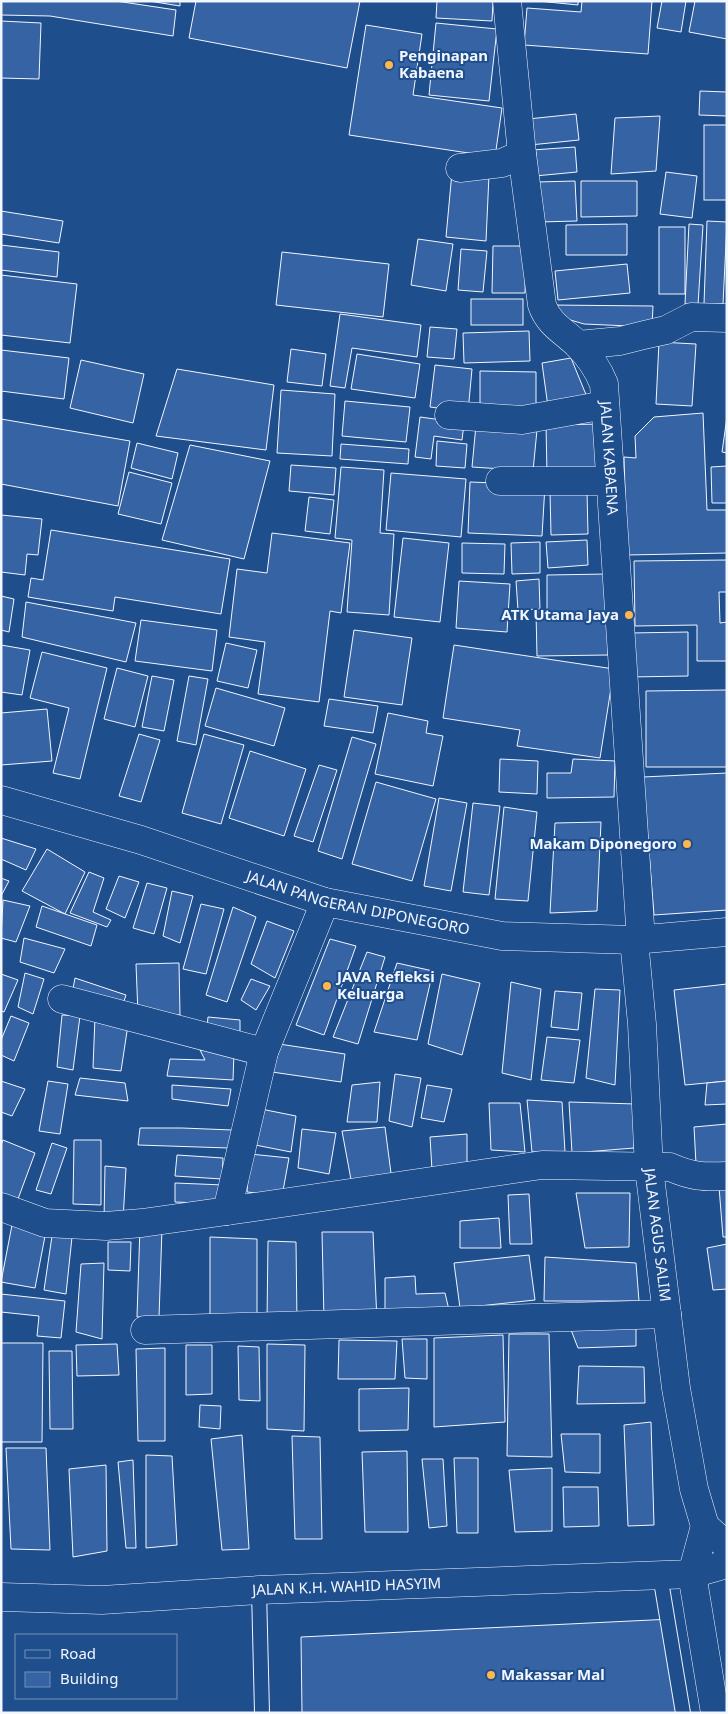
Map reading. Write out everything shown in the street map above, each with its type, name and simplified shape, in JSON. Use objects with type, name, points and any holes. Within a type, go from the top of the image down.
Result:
[{"type":"street","name":"JALAN KABAENA","points":[[506,1],[522,154],[542,305],[550,322],[578,345],[597,368],[604,384],[638,940]]},
{"type":"street","points":[[460,168],[502,163],[522,154]]},
{"type":"street","points":[[578,345],[620,341],[666,330],[691,317],[727,318]]},
{"type":"street","points":[[449,415],[522,420],[605,405]]},
{"type":"street","points":[[500,481],[610,481]]},
{"type":"street","name":"JALAN PANGERAN DIPONEGORO","points":[[1,800],[140,840],[325,902],[502,936],[638,940],[727,932]]},
{"type":"street","points":[[227,1211],[264,1052],[325,902]]},
{"type":"street","name":"JALAN AGUS SALIM","points":[[638,940],[642,1024],[660,1167],[667,1314],[677,1397],[694,1489],[705,1526]]},
{"type":"street","points":[[62,999],[264,1052]]},
{"type":"street","points":[[1,1207],[45,1223],[106,1226],[142,1223],[542,1165],[660,1167],[702,1177],[727,1176]]},
{"type":"street","points":[[145,1330],[667,1314]]},
{"type":"street","points":[[715,1713],[692,1574],[705,1526],[727,1546]]},
{"type":"street","name":"JALAN K.H. WAHID HASYIM","points":[[1,1597],[102,1600],[258,1590],[692,1574],[727,1564]]},
{"type":"lane","points":[[660,1575],[683,1713]]},
{"type":"lane","points":[[258,1590],[262,1713]]},
{"type":"building","points":[[1,1],[116,1],[176,10],[173,36],[50,16],[1,15]]},
{"type":"building","points":[[149,1],[180,1],[180,6]]},
{"type":"building","points":[[196,1],[360,1],[347,68],[189,38]]},
{"type":"building","points":[[437,1],[493,1],[492,21],[436,18]]},
{"type":"building","points":[[538,1],[578,1],[578,5]]},
{"type":"building","points":[[582,1],[652,1],[648,54],[524,45],[527,8],[581,12]]},
{"type":"building","points":[[662,1],[686,1],[681,32],[657,28]]},
{"type":"building","points":[[695,1],[727,1],[727,39],[689,32]]},
{"type":"building","points":[[1,21],[41,23],[39,79],[1,78]]},
{"type":"building","points":[[436,23],[497,29],[489,101],[429,95]]},
{"type":"building","name":"Penginapan Kabaena","points":[[366,25],[422,34],[413,95],[502,108],[495,157],[349,135]]},
{"type":"building","points":[[700,91],[727,92],[727,116],[699,115]]},
{"type":"building","points":[[576,114],[579,140],[530,145],[528,119]]},
{"type":"building","points":[[660,116],[656,171],[611,174],[615,118]]},
{"type":"building","points":[[704,125],[727,125],[727,200],[704,200]]},
{"type":"building","points":[[575,147],[577,172],[535,176],[532,150]]},
{"type":"building","points":[[452,172],[489,175],[486,241],[446,237]]},
{"type":"building","points":[[666,172],[697,176],[692,218],[660,214]]},
{"type":"building","points":[[575,181],[577,221],[538,222],[537,182]]},
{"type":"building","points":[[581,181],[637,181],[637,216],[581,217]]},
{"type":"building","points":[[1,211],[63,221],[59,243],[1,234]]},
{"type":"building","points":[[707,221],[727,222],[723,304],[704,304]]},
{"type":"building","points":[[627,224],[627,255],[566,255],[566,225]]},
{"type":"building","points":[[689,224],[703,225],[698,305],[685,304]]},
{"type":"building","points":[[659,227],[685,227],[685,294],[659,294]]},
{"type":"building","points":[[418,239],[453,244],[446,291],[411,285]]},
{"type":"building","points":[[1,245],[59,252],[57,277],[1,270]]},
{"type":"building","points":[[493,246],[526,246],[525,293],[492,293]]},
{"type":"building","points":[[461,249],[487,251],[483,292],[458,290]]},
{"type":"building","points":[[282,252],[389,264],[383,317],[276,305]]},
{"type":"building","points":[[627,264],[630,293],[558,300],[555,271]]},
{"type":"building","points":[[1,275],[77,284],[70,343],[1,335]]},
{"type":"building","points":[[471,299],[523,299],[523,325],[471,325]]},
{"type":"building","points":[[550,305],[653,306],[652,327],[584,324],[567,319]]},
{"type":"building","points":[[340,314],[421,325],[417,357],[352,348],[345,388],[330,386]]},
{"type":"building","points":[[430,327],[457,329],[454,359],[427,357]]},
{"type":"building","points":[[529,331],[530,361],[464,363],[463,333]]},
{"type":"building","points":[[659,342],[696,344],[692,406],[656,404]]},
{"type":"building","points":[[291,349],[326,354],[322,386],[287,382]]},
{"type":"building","points":[[1,350],[69,358],[64,399],[1,391]]},
{"type":"building","points":[[357,354],[420,364],[415,398],[351,389]]},
{"type":"building","points":[[571,358],[589,402],[548,407],[542,363]]},
{"type":"building","points":[[81,360],[144,374],[133,423],[70,408]]},
{"type":"building","points":[[435,365],[472,369],[468,412],[430,407]]},
{"type":"building","points":[[177,369],[274,385],[266,450],[156,436]]},
{"type":"building","points":[[480,371],[536,372],[536,415],[480,414]]},
{"type":"building","points":[[281,390],[335,394],[332,456],[277,453]]},
{"type":"building","points":[[345,401],[410,407],[406,442],[342,436]]},
{"type":"building","points":[[703,413],[707,510],[727,510],[727,553],[627,555],[624,457],[636,458],[635,436],[654,417]]},
{"type":"building","points":[[420,417],[464,423],[462,440],[434,436],[431,459],[415,457]]},
{"type":"building","points":[[727,417],[727,453],[722,452]]},
{"type":"building","points":[[1,419],[130,441],[118,506],[1,484]]},
{"type":"building","points":[[603,424],[603,474],[547,474],[546,425]]},
{"type":"building","points":[[476,425],[537,430],[533,471],[472,467]]},
{"type":"building","points":[[437,441],[467,444],[465,468],[436,466]]},
{"type":"building","points":[[137,443],[178,453],[172,479],[131,468]]},
{"type":"building","points":[[341,444],[409,449],[408,464],[340,459]]},
{"type":"building","points":[[190,445],[270,461],[244,559],[162,540]]},
{"type":"building","points":[[291,465],[336,468],[334,495],[289,491]]},
{"type":"building","points":[[727,466],[727,503],[712,503],[711,467]]},
{"type":"building","points":[[341,467],[384,470],[380,533],[394,534],[389,615],[347,612],[352,540],[335,538]]},
{"type":"building","points":[[129,472],[172,483],[161,524],[118,514]]},
{"type":"building","points":[[391,473],[466,479],[461,537],[386,530]]},
{"type":"building","points":[[470,482],[545,485],[542,536],[468,533]]},
{"type":"building","points":[[550,491],[587,491],[588,534],[551,535]]},
{"type":"building","points":[[309,497],[334,500],[330,534],[305,531]]},
{"type":"building","points":[[1,515],[42,519],[38,555],[27,554],[25,575],[1,572]]},
{"type":"building","points":[[51,530],[230,559],[221,614],[115,597],[113,611],[28,597],[31,578],[43,580]]},
{"type":"building","points":[[272,533],[350,543],[341,613],[330,611],[319,702],[258,694],[265,642],[229,637],[237,569],[267,573]]},
{"type":"building","points":[[403,538],[449,543],[440,622],[394,617]]},
{"type":"building","points":[[587,540],[588,565],[548,568],[546,542]]},
{"type":"building","points":[[540,542],[540,573],[512,574],[511,543]]},
{"type":"building","points":[[462,543],[505,544],[504,574],[462,573]]},
{"type":"building","points":[[727,560],[727,592],[719,592],[720,623],[727,622],[727,661],[697,661],[697,625],[635,626],[634,561]]},
{"type":"building","points":[[607,574],[608,655],[537,656],[536,612],[547,612],[547,575]]},
{"type":"building","points":[[539,579],[540,609],[518,610],[516,581]]},
{"type":"building","points":[[459,581],[510,584],[507,632],[456,628]]},
{"type":"building","points":[[1,596],[14,599],[9,632],[1,630]]},
{"type":"building","points":[[26,602],[136,623],[126,662],[22,637]]},
{"type":"building","points":[[141,620],[217,630],[212,671],[135,661]]},
{"type":"building","points":[[354,630],[412,638],[402,705],[344,697]]},
{"type":"building","points":[[688,632],[688,676],[630,677],[630,633]]},
{"type":"building","points":[[226,643],[257,650],[248,688],[217,681]]},
{"type":"building","points":[[1,645],[30,650],[22,695],[1,692]]},
{"type":"building","points":[[454,645],[614,669],[600,758],[517,746],[520,730],[443,718]]},
{"type":"building","points":[[42,652],[107,668],[80,779],[53,773],[69,708],[30,698]]},
{"type":"building","points":[[117,668],[148,676],[135,727],[104,719]]},
{"type":"building","points":[[152,676],[174,680],[164,731],[142,727]]},
{"type":"building","points":[[189,676],[208,679],[196,745],[177,741]]},
{"type":"building","points":[[216,688],[285,708],[274,746],[205,726]]},
{"type":"building","points":[[727,690],[727,767],[646,767],[646,691]]},
{"type":"building","points":[[329,699],[378,706],[373,733],[324,726]]},
{"type":"building","points":[[47,709],[52,761],[1,765],[1,713]]},
{"type":"building","points":[[388,713],[428,721],[426,733],[443,736],[433,786],[375,774]]},
{"type":"building","points":[[139,734],[160,740],[141,802],[119,796]]},
{"type":"building","points":[[204,734],[244,745],[221,824],[182,813]]},
{"type":"building","points":[[352,737],[376,744],[342,859],[318,851]]},
{"type":"building","points":[[250,751],[306,769],[284,836],[229,818]]},
{"type":"building","points":[[500,759],[538,761],[537,794],[499,792]]},
{"type":"building","points":[[573,759],[615,761],[614,797],[547,798],[547,773],[571,773]]},
{"type":"building","points":[[319,765],[337,770],[313,842],[294,836]]},
{"type":"building","name":"Makam Diponegoro","points":[[727,773],[727,910],[654,915],[643,777]]},
{"type":"building","points":[[376,782],[436,799],[412,881],[352,864]]},
{"type":"building","points":[[439,798],[467,803],[451,891],[424,886]]},
{"type":"building","points":[[473,803],[500,806],[489,895],[463,892]]},
{"type":"building","points":[[504,807],[537,812],[528,901],[495,899]]},
{"type":"building","points":[[601,822],[597,911],[550,913],[555,823]]},
{"type":"building","points":[[1,838],[36,849],[26,870],[1,859]]},
{"type":"building","points":[[47,849],[85,872],[65,914],[22,891]]},
{"type":"building","points":[[89,872],[104,878],[93,912],[111,920],[107,927],[70,913]]},
{"type":"building","points":[[119,876],[139,882],[125,918],[106,909]]},
{"type":"building","points":[[1,878],[9,881],[1,896]]},
{"type":"building","points":[[147,883],[167,888],[154,934],[133,928]]},
{"type":"building","points":[[172,891],[193,896],[180,943],[163,936]]},
{"type":"building","points":[[3,900],[30,906],[16,942],[1,938]]},
{"type":"building","points":[[201,904],[224,909],[206,974],[183,969]]},
{"type":"building","points":[[42,906],[97,925],[91,946],[36,927]]},
{"type":"building","points":[[233,907],[256,917],[227,1002],[206,995]]},
{"type":"building","points":[[267,921],[294,931],[275,978],[251,964]]},
{"type":"building","points":[[24,938],[65,949],[54,973],[20,962]]},
{"type":"building","name":"JAVA Refleksi Keluarga","points":[[330,939],[356,946],[324,1035],[296,1025]]},
{"type":"building","points":[[367,952],[385,957],[358,1044],[333,1037]]},
{"type":"building","points":[[179,963],[180,1015],[138,1014],[136,964]]},
{"type":"building","points":[[397,963],[433,971],[417,1040],[374,1032]]},
{"type":"building","points":[[25,973],[44,979],[33,1014],[18,1007]]},
{"type":"building","points":[[1,974],[18,980],[4,1012],[1,1011]]},
{"type":"building","points":[[442,974],[480,983],[462,1055],[428,1044]]},
{"type":"building","points":[[75,978],[126,995],[120,1013],[71,999]]},
{"type":"building","points":[[251,979],[270,986],[256,1010],[241,1000]]},
{"type":"building","points":[[511,982],[541,989],[531,1080],[502,1073]]},
{"type":"building","points":[[727,984],[727,1081],[685,1085],[674,990]]},
{"type":"building","points":[[595,989],[620,990],[615,1085],[586,1078]]},
{"type":"building","points":[[555,991],[582,993],[578,1030],[551,1027]]},
{"type":"building","points":[[62,1015],[80,1016],[73,1070],[57,1067]]},
{"type":"building","points":[[11,1016],[29,1023],[14,1061],[1,1055],[1,1040]]},
{"type":"building","points":[[95,1017],[129,1018],[121,1071],[93,1068]]},
{"type":"building","points":[[208,1017],[240,1020],[240,1040],[206,1037]]},
{"type":"building","points":[[547,1037],[580,1040],[574,1083],[541,1080]]},
{"type":"building","points":[[279,1044],[345,1054],[341,1082],[272,1072]]},
{"type":"building","points":[[200,1050],[234,1052],[233,1080],[167,1076],[170,1059],[205,1060]]},
{"type":"building","points":[[395,1074],[421,1078],[412,1127],[389,1121]]},
{"type":"building","points":[[80,1078],[125,1083],[128,1101],[75,1095]]},
{"type":"building","points":[[1,1081],[25,1089],[12,1116],[1,1112]]},
{"type":"building","points":[[48,1081],[68,1084],[60,1134],[39,1131]]},
{"type":"building","points":[[727,1081],[727,1104],[705,1105],[707,1083]]},
{"type":"building","points":[[380,1082],[377,1122],[347,1122],[352,1085]]},
{"type":"building","points":[[172,1085],[231,1089],[228,1106],[172,1099]]},
{"type":"building","points":[[427,1085],[452,1089],[444,1122],[421,1118]]},
{"type":"building","points":[[527,1100],[562,1102],[565,1152],[532,1152]]},
{"type":"building","points":[[569,1102],[636,1104],[634,1148],[572,1153]]},
{"type":"building","points":[[489,1103],[520,1103],[525,1152],[491,1150]]},
{"type":"building","points":[[256,1108],[296,1116],[291,1152],[250,1144]]},
{"type":"building","points":[[727,1124],[727,1163],[696,1164],[694,1127]]},
{"type":"building","points":[[385,1127],[392,1181],[352,1185],[342,1131]]},
{"type":"building","points":[[140,1128],[232,1130],[229,1148],[138,1145]]},
{"type":"building","points":[[302,1129],[336,1133],[329,1174],[298,1168]]},
{"type":"building","points":[[467,1134],[467,1168],[432,1170],[430,1137]]},
{"type":"building","points":[[3,1140],[35,1153],[15,1207],[1,1201],[1,1145]]},
{"type":"building","points":[[74,1140],[101,1140],[101,1205],[73,1204]]},
{"type":"building","points":[[52,1143],[67,1148],[51,1194],[36,1190]]},
{"type":"building","points":[[250,1154],[289,1158],[282,1196],[247,1192]]},
{"type":"building","points":[[177,1155],[223,1158],[222,1179],[175,1176]]},
{"type":"building","points":[[105,1166],[126,1168],[123,1220],[104,1221]]},
{"type":"building","points":[[175,1183],[224,1185],[222,1204],[175,1202]]},
{"type":"building","points":[[719,1187],[727,1187],[727,1237],[723,1237]]},
{"type":"building","points":[[576,1193],[630,1193],[629,1247],[585,1248]]},
{"type":"building","points":[[529,1194],[532,1244],[510,1244],[508,1195]]},
{"type":"building","points":[[499,1218],[501,1248],[460,1248],[460,1221]]},
{"type":"building","points":[[12,1225],[46,1231],[35,1288],[1,1282]]},
{"type":"building","points":[[140,1227],[162,1228],[159,1318],[137,1317]]},
{"type":"building","points":[[322,1232],[373,1232],[377,1321],[324,1320]]},
{"type":"building","points":[[52,1236],[72,1237],[66,1294],[44,1290]]},
{"type":"building","points":[[210,1237],[257,1239],[257,1323],[210,1323]]},
{"type":"building","points":[[268,1241],[296,1242],[297,1323],[267,1321]]},
{"type":"building","points":[[108,1242],[131,1242],[130,1271],[108,1270]]},
{"type":"building","points":[[727,1244],[727,1289],[713,1290],[707,1248]]},
{"type":"building","points":[[529,1255],[535,1300],[460,1308],[454,1263]]},
{"type":"building","points":[[545,1257],[636,1263],[639,1301],[544,1301]]},
{"type":"building","points":[[104,1263],[102,1339],[76,1332],[81,1264]]},
{"type":"building","points":[[415,1276],[416,1294],[445,1293],[449,1310],[385,1317],[385,1278]]},
{"type":"building","points":[[1,1294],[65,1301],[61,1338],[37,1336],[39,1316],[1,1312]]},
{"type":"building","points":[[636,1319],[636,1346],[578,1348],[568,1322]]},
{"type":"building","points":[[509,1334],[549,1334],[552,1457],[507,1456]]},
{"type":"building","points":[[503,1335],[505,1422],[434,1427],[434,1338]]},
{"type":"building","points":[[402,1339],[427,1339],[427,1379],[405,1378]]},
{"type":"building","points":[[339,1340],[397,1341],[395,1379],[338,1379]]},
{"type":"building","points":[[1,1343],[43,1343],[42,1442],[1,1442]]},
{"type":"building","points":[[117,1344],[119,1375],[77,1376],[76,1345]]},
{"type":"building","points":[[267,1344],[305,1345],[304,1431],[267,1429]]},
{"type":"building","points":[[186,1345],[212,1345],[212,1394],[186,1395]]},
{"type":"building","points":[[238,1346],[259,1347],[260,1401],[239,1400]]},
{"type":"building","points":[[165,1348],[165,1441],[138,1441],[136,1349]]},
{"type":"building","points":[[49,1351],[72,1351],[73,1429],[50,1429]]},
{"type":"building","points":[[579,1366],[644,1367],[645,1403],[577,1404]]},
{"type":"building","points":[[409,1388],[408,1430],[359,1431],[359,1389]]},
{"type":"building","points":[[200,1405],[221,1406],[220,1429],[199,1427]]},
{"type":"building","points":[[651,1422],[654,1525],[628,1526],[624,1425]]},
{"type":"building","points":[[561,1434],[600,1434],[600,1473],[565,1472]]},
{"type":"building","points":[[242,1435],[249,1549],[222,1550],[211,1439]]},
{"type":"building","points":[[292,1436],[320,1437],[322,1539],[295,1539]]},
{"type":"building","points":[[6,1448],[46,1448],[50,1550],[11,1549]]},
{"type":"building","points":[[407,1451],[408,1532],[365,1532],[362,1452]]},
{"type":"building","points":[[146,1455],[172,1456],[177,1545],[146,1548]]},
{"type":"building","points":[[454,1458],[478,1458],[478,1533],[457,1533]]},
{"type":"building","points":[[422,1459],[443,1459],[447,1526],[429,1528]]},
{"type":"building","points":[[133,1460],[136,1548],[126,1548],[118,1462]]},
{"type":"building","points":[[106,1465],[107,1551],[73,1557],[69,1469]]},
{"type":"building","points":[[552,1468],[552,1531],[515,1532],[509,1470]]},
{"type":"building","points":[[563,1487],[598,1487],[599,1526],[564,1527]]},
{"type":"building","name":"Makassar Mal","points":[[672,1619],[687,1713],[302,1713],[301,1637]]},
{"type":"place","name":"Penginapan Kabaena","points":[[389,65]]},
{"type":"place","name":"ATK Utama Jaya","points":[[629,615]]},
{"type":"place","name":"Makam Diponegoro","points":[[687,844]]},
{"type":"place","name":"JAVA Refleksi Keluarga","points":[[327,986]]},
{"type":"place","name":"Makassar Mal","points":[[491,1675]]}]
